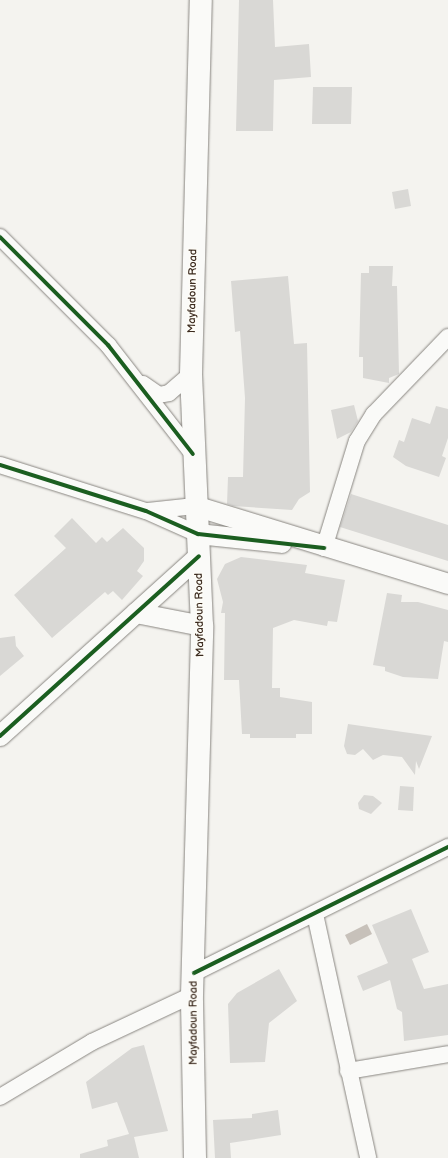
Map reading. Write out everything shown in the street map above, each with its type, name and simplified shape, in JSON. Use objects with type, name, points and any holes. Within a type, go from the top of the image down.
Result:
[{"type":"main road","name":"Mayfadoun Road","points":[[195,1158],[192,995],[194,973],[202,626],[198,534],[195,506],[191,374],[201,0]]},
{"type":"street","points":[[0,237],[81,317],[135,379],[193,454]]},
{"type":"street","points":[[324,548],[357,441],[374,414],[448,337]]},
{"type":"street","points":[[135,379],[159,395],[169,393],[191,374]]},
{"type":"street","points":[[0,465],[146,511],[198,534],[324,548]]},
{"type":"street","points":[[146,511],[195,506],[324,548],[448,584]]},
{"type":"street","points":[[0,736],[199,556]]},
{"type":"street","points":[[136,613],[202,626]]},
{"type":"street","points":[[194,973],[448,847]]},
{"type":"street","points":[[315,914],[368,1158]]},
{"type":"street","points":[[0,1097],[92,1042],[192,995]]},
{"type":"street","points":[[348,1071],[448,1054]]},
{"type":"shaded area","points":[[367,924],[372,934],[350,945],[345,935]]},
{"type":"building","points":[[239,0],[273,0],[275,47],[309,44],[311,77],[274,80],[273,131],[236,131]]},
{"type":"building","points":[[313,87],[352,87],[351,124],[312,124]]},
{"type":"building","points":[[408,189],[411,206],[395,209],[392,192]]},
{"type":"building","points":[[369,266],[393,266],[392,286],[397,286],[399,374],[389,378],[389,383],[363,378],[363,357],[359,357],[361,273],[369,273]]},
{"type":"building","points":[[288,276],[294,344],[307,343],[310,492],[299,499],[292,510],[233,506],[227,504],[228,477],[243,477],[245,398],[240,331],[235,332],[231,281]]},
{"type":"building","points":[[354,405],[358,421],[351,432],[337,439],[331,410]]},
{"type":"building","points":[[436,406],[448,409],[448,438],[442,456],[446,458],[439,477],[406,466],[393,457],[399,440],[404,442],[412,418],[430,424]]},
{"type":"building","points":[[351,494],[448,525],[448,561],[340,527]]},
{"type":"building","points":[[72,518],[96,543],[102,537],[107,542],[123,528],[144,548],[144,561],[137,571],[143,576],[122,600],[113,591],[108,595],[105,592],[52,638],[14,595],[66,548],[54,536]]},
{"type":"building","points":[[241,557],[307,565],[305,573],[345,580],[337,622],[328,621],[327,626],[294,620],[273,628],[272,688],[280,688],[280,697],[312,702],[312,734],[296,734],[296,738],[250,738],[250,734],[242,734],[239,680],[224,680],[225,613],[221,613],[223,602],[217,579],[225,564]]},
{"type":"building","points":[[387,593],[402,595],[401,602],[418,602],[448,610],[448,642],[444,641],[438,679],[403,677],[385,671],[385,667],[373,665]]},
{"type":"building","points":[[15,636],[16,646],[24,656],[0,676],[0,638]]},
{"type":"building","points":[[348,724],[432,736],[419,769],[416,761],[415,775],[402,757],[383,755],[373,760],[363,749],[355,755],[347,754],[344,746]]},
{"type":"building","points":[[400,786],[414,787],[413,811],[398,810]]},
{"type":"building","points":[[364,795],[373,796],[382,803],[371,814],[359,809],[358,803]]},
{"type":"building","points":[[411,909],[429,952],[412,959],[424,989],[448,984],[448,1035],[404,1041],[402,1012],[397,1009],[390,980],[363,991],[357,976],[388,963],[372,925]]},
{"type":"building","points":[[279,969],[297,1001],[269,1023],[265,1062],[230,1063],[228,1004],[237,993]]},
{"type":"building","points":[[144,1045],[168,1131],[134,1137],[139,1158],[80,1158],[80,1154],[108,1146],[107,1140],[129,1134],[117,1102],[92,1109],[86,1082],[132,1048]]},
{"type":"building","points":[[278,1110],[281,1135],[230,1143],[231,1158],[215,1158],[213,1120],[252,1118],[252,1114]]},
{"type":"cycle path","points":[[0,237],[108,345],[193,454]]},
{"type":"cycle path","points":[[0,465],[146,511],[198,534],[324,548]]},
{"type":"cycle path","points":[[0,736],[199,556]]},
{"type":"cycle path","points":[[194,973],[448,847]]}]
